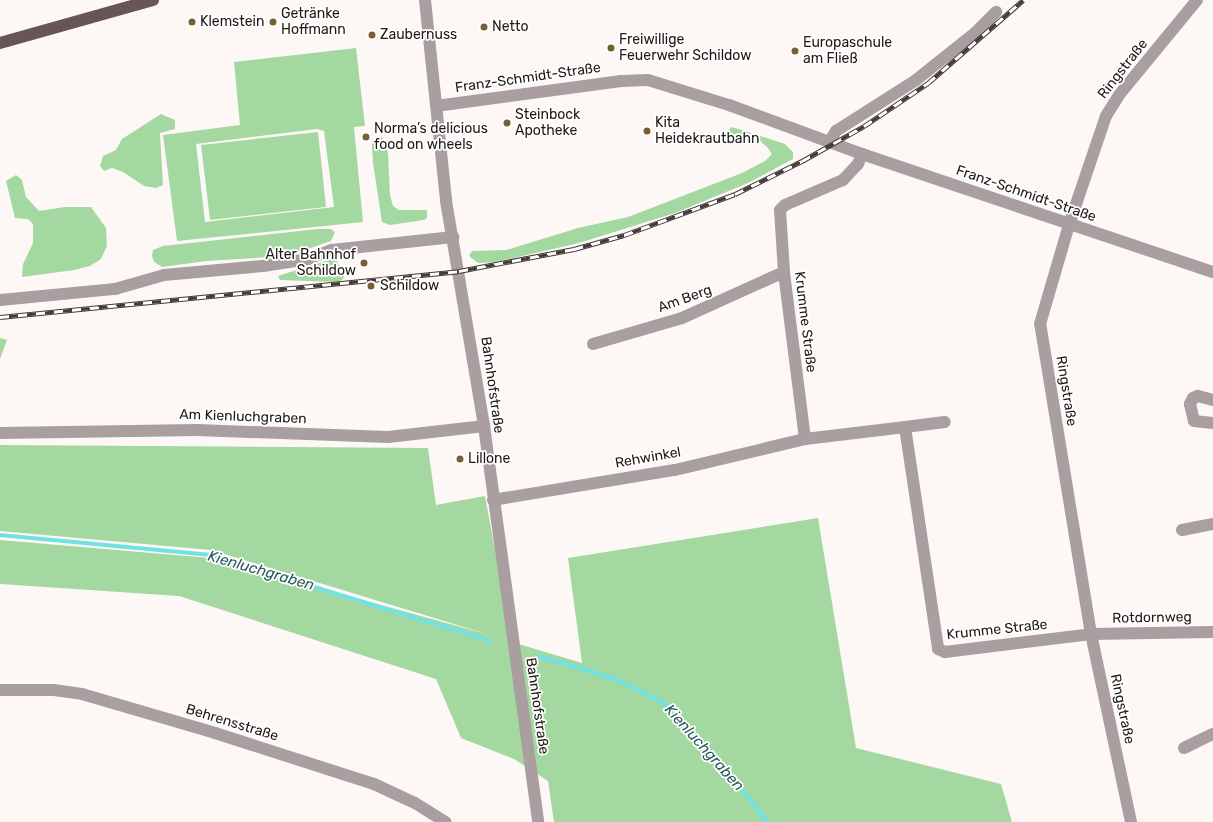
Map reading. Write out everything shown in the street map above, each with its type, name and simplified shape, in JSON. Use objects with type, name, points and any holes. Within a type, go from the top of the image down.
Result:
[{"type":"main road","points":[[0,44],[153,0]]},
{"type":"street","name":"Bahnhofstraße","points":[[425,0],[436,106],[453,237],[484,426],[538,822]]},
{"type":"street","name":"Ringstraße","points":[[1131,822],[1091,634],[1040,324],[1068,225],[1106,116],[1119,95],[1197,0]]},
{"type":"street","points":[[830,141],[836,131],[916,80],[974,33],[996,12]]},
{"type":"street","name":"Franz-Schmidt-Straße","points":[[436,106],[621,81],[648,80],[830,141],[862,154],[1068,225],[1213,272]]},
{"type":"street","name":"Krumme Straße","points":[[805,439],[784,272],[780,210],[785,205],[844,180],[858,164],[862,154]]},
{"type":"street","points":[[0,300],[115,289],[164,275],[263,266],[308,259],[332,250],[453,237]]},
{"type":"street","name":"Am Berg","points":[[593,344],[682,318],[784,272]]},
{"type":"street","points":[[1213,400],[1198,396],[1193,398],[1190,404],[1194,421],[1213,423]]},
{"type":"street","points":[[805,439],[944,422]]},
{"type":"street","name":"Am Kienluchgraben","points":[[0,434],[197,430],[388,437],[484,426]]},
{"type":"street","name":"Krumme Straße","points":[[905,427],[938,649],[945,652],[1091,634]]},
{"type":"street","name":"Rehwinkel","points":[[493,500],[675,470],[805,439]]},
{"type":"street","points":[[1182,530],[1213,524]]},
{"type":"street","name":"Rotdornweg","points":[[1091,634],[1213,633]]},
{"type":"street","name":"Behrensstraße","points":[[0,690],[54,690],[82,694],[215,733],[374,784],[415,802],[446,822]]},
{"type":"street","points":[[1184,748],[1213,734]]},
{"type":"green space","points":[[356,48],[365,126],[354,127],[363,222],[177,241],[163,135],[240,125],[234,62]],"holes":[[[317,129],[324,131],[334,207],[205,222],[196,144]]]},
{"type":"green space","points":[[161,114],[175,120],[175,129],[160,133],[163,185],[156,188],[144,186],[123,172],[112,168],[104,171],[100,166],[103,156],[116,150],[122,139]]},
{"type":"green space","points":[[732,127],[785,144],[793,152],[793,159],[748,183],[675,213],[579,243],[496,262],[478,263],[469,256],[472,251],[506,250],[578,228],[628,217],[742,173],[765,161],[772,154],[759,140],[730,139],[726,132]]},
{"type":"green space","points":[[318,132],[326,207],[210,220],[201,145]]},
{"type":"green space","points":[[376,137],[382,137],[388,153],[390,195],[393,206],[399,210],[427,210],[427,218],[424,220],[390,225],[382,222],[373,163],[372,145]]},
{"type":"green space","points":[[16,175],[22,180],[26,197],[39,211],[65,207],[91,207],[106,228],[107,246],[101,259],[90,266],[74,270],[22,277],[23,264],[33,243],[33,224],[28,219],[15,218],[6,181]]},
{"type":"green space","points":[[318,229],[331,229],[335,232],[331,241],[287,256],[206,261],[162,267],[154,262],[152,256],[153,250],[163,246]]},
{"type":"green space","points":[[332,259],[337,261],[344,278],[339,282],[280,280],[278,276]]},
{"type":"green space","points":[[0,338],[7,340],[0,359]]},
{"type":"green space","points":[[0,445],[428,448],[436,505],[485,496],[512,642],[582,663],[568,558],[818,518],[856,748],[1001,784],[1012,822],[554,822],[548,781],[514,759],[461,738],[436,679],[179,596],[0,584],[0,540],[210,558],[490,635],[211,550],[0,531]]},
{"type":"waterway","name":"Kienluchgraben","points":[[0,535],[211,555],[490,641]]},
{"type":"waterway","name":"Kienluchgraben","points":[[539,656],[616,679],[663,702],[715,755],[768,822]]},
{"type":"railway","points":[[0,317],[459,271],[574,249],[624,235],[735,194],[802,161],[864,126],[928,83],[1023,0]]},
{"type":"place","name":"Klemstein","points":[[192,22]]},
{"type":"place","name":"Getränke Hoffmann","points":[[273,22]]},
{"type":"place","name":"Netto","points":[[484,27]]},
{"type":"place","name":"Zaubernuss","points":[[372,35]]},
{"type":"place","name":"Freiwillige Feuerwehr Schildow","points":[[611,48]]},
{"type":"place","name":"Europaschule am Fließ","points":[[795,51]]},
{"type":"place","name":"Steinbock Apotheke","points":[[507,123]]},
{"type":"place","name":"Kita Heidekrautbahn","points":[[647,131]]},
{"type":"place","name":"Norma’s delicious food on wheels","points":[[366,137]]},
{"type":"place","name":"Alter Bahnhof Schildow","points":[[364,263]]},
{"type":"place","name":"Schildow","points":[[371,286]]},
{"type":"place","name":"Lillone","points":[[460,459]]}]
